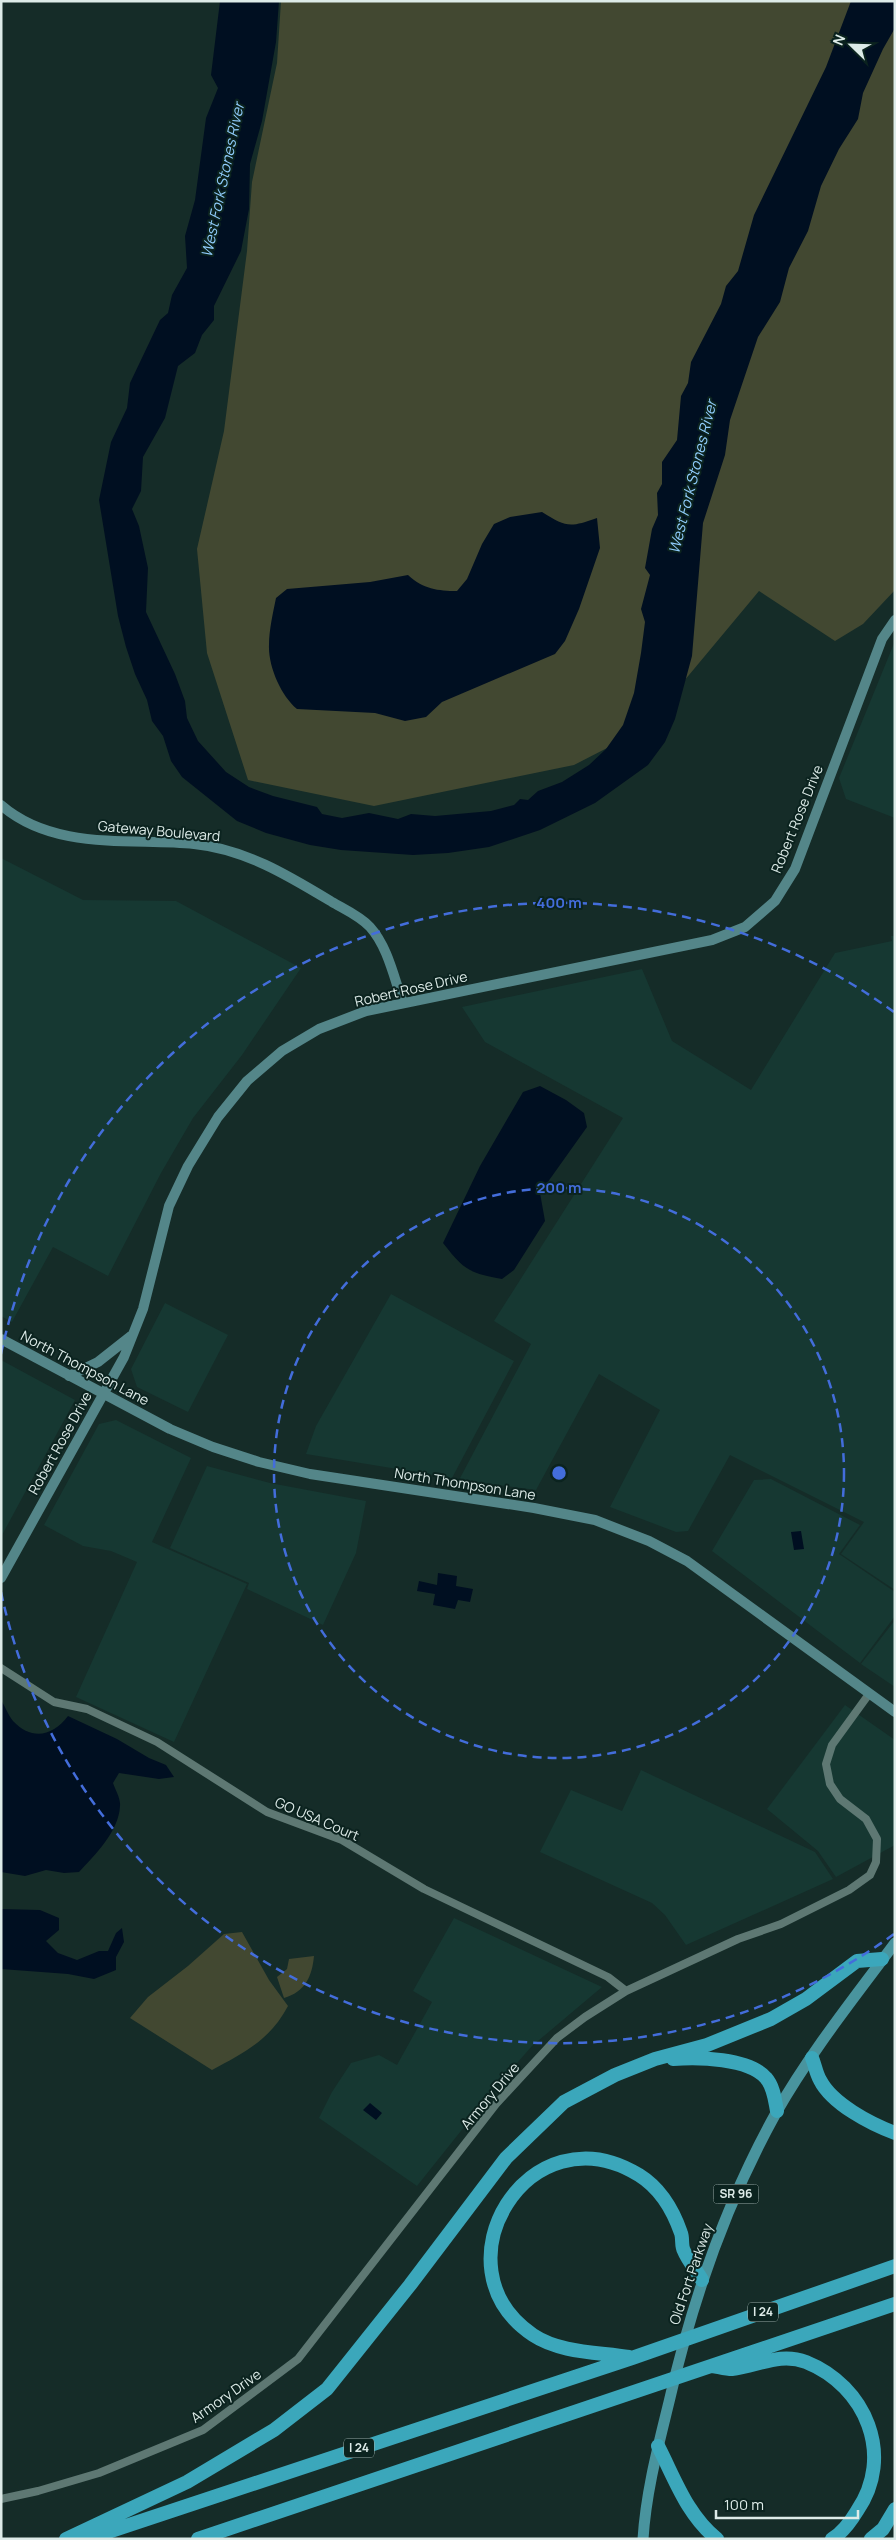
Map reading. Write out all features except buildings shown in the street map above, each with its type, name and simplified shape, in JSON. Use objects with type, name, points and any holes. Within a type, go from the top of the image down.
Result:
[{"type":"highway","points":[[66,2539],[187,2482],[274,2430],[327,2389],[410,2285],[506,2158],[564,2102],[615,2075],[655,2059],[707,2045],[771,2019],[806,1999],[857,1961],[882,1959]]},
{"type":"highway","points":[[812,2058],[820,2081],[827,2090],[865,2120],[895,2133]]},
{"type":"highway","points":[[615,2075],[675,2059],[714,2059],[759,2072],[767,2079],[772,2089],[777,2112]]},
{"type":"highway","points":[[632,2358],[560,2347],[534,2336],[516,2320],[503,2302],[493,2278],[491,2255],[494,2230],[502,2209],[511,2196],[547,2166],[571,2161],[594,2160],[616,2165],[640,2176],[658,2192],[671,2209],[682,2234],[683,2251],[702,2280]]},
{"type":"highway","name":"I 24","points":[[87,2539],[632,2358],[895,2266]]},
{"type":"highway","name":"I 24","points":[[198,2539],[895,2304]]},
{"type":"highway","points":[[710,2365],[731,2369],[764,2360],[788,2358],[805,2362],[828,2372],[858,2402],[873,2435],[874,2459],[872,2477],[866,2498],[853,2518],[832,2539]]},
{"type":"highway","points":[[658,2446],[690,2511],[703,2527],[717,2539]]},
{"type":"highway","points":[[870,2539],[883,2529],[895,2509]]},
{"type":"main road","name":"Old Fort Parkway","points":[[643,2539],[652,2474],[681,2351],[702,2280],[734,2198],[777,2112],[812,2058],[895,1943]]},
{"type":"street","name":"Robert Rose Drive","points":[[1,1578],[103,1394],[132,1336],[142,1309],[169,1206],[188,1166],[218,1117],[247,1081],[282,1050],[319,1029],[366,1011],[712,940],[745,927],[775,901],[795,869],[882,639],[895,620]]},
{"type":"street","name":"Gateway Boulevard","points":[[1,805],[26,822],[77,837],[107,842],[194,844],[232,851],[263,863],[316,892],[369,926],[386,955],[403,1002]]},
{"type":"street","points":[[69,1376],[98,1362],[132,1336]]},
{"type":"street","name":"North Thompson Lane","points":[[1,1340],[103,1394],[213,1448],[259,1462],[310,1474],[534,1508],[595,1520],[649,1541],[687,1561],[895,1712]]},
{"type":"street","name":"GO USA Court","points":[[1,1668],[54,1702],[87,1709],[157,1742],[267,1812],[342,1840],[424,1889],[608,1977],[626,1991]]},
{"type":"street","name":"Armory Drive","points":[[1,2498],[38,2491],[99,2473],[203,2430],[298,2359],[504,2095],[557,2038],[585,2017],[626,1991],[738,1939],[781,1924],[849,1890],[870,1875],[876,1862],[877,1839],[866,1819],[840,1799],[830,1784],[826,1764],[832,1745],[869,1694]]},
{"type":"shaded area","points":[[281,1],[895,1],[895,590],[863,624],[835,641],[759,591],[644,729],[574,765],[374,806],[248,780],[207,653],[197,549],[224,431],[247,251],[252,182],[277,63]]},
{"type":"shaded area","points":[[895,641],[895,818],[846,799],[839,778]]},
{"type":"shaded area","points":[[1,858],[83,900],[176,901],[301,968],[242,1055],[193,1118],[161,1173],[108,1276],[53,1247],[12,1322],[1,1316]]},
{"type":"shaded area","points":[[891,936],[895,936],[895,1590],[841,1554],[864,1522],[730,1455],[688,1531],[676,1532],[610,1507],[660,1410],[599,1374],[536,1490],[459,1480],[531,1344],[494,1321],[623,1118],[485,1042],[462,1007],[642,969],[672,1041],[751,1090],[835,953],[892,941]]},
{"type":"shaded area","points":[[391,1294],[514,1361],[452,1478],[306,1454],[316,1426]]},
{"type":"shaded area","points":[[165,1303],[228,1335],[188,1412],[137,1387],[131,1369]]},
{"type":"shaded area","points":[[1,1360],[75,1400],[1,1537]]},
{"type":"shaded area","points":[[116,1420],[191,1458],[152,1542],[247,1584],[174,1742],[76,1697],[137,1562],[111,1551],[83,1546],[44,1525],[99,1424]]},
{"type":"shaded area","points":[[207,1466],[270,1483],[366,1501],[356,1553],[323,1625],[247,1589],[249,1583],[170,1548]]},
{"type":"shaded area","points":[[771,1479],[860,1525],[839,1554],[895,1592],[895,1616],[860,1663],[712,1551],[754,1480]]},
{"type":"shaded area","points":[[895,1620],[895,1687],[861,1664]]},
{"type":"shaded area","points":[[845,1705],[895,1740],[895,1845],[836,1877],[818,1851],[767,1809]]},
{"type":"shaded area","points":[[641,1770],[815,1852],[833,1879],[686,1945],[665,1915],[652,1903],[540,1852],[571,1790],[622,1811]]},
{"type":"shaded area","points":[[454,1918],[602,1987],[532,2046],[496,2087],[417,2186],[319,2118],[332,2092],[351,2063],[379,2055],[397,2065],[432,2002],[413,1991]]},
{"type":"shaded area","points":[[242,1932],[269,1980],[288,2006],[281,2018],[264,2037],[235,2058],[212,2070],[130,2018],[148,1997],[188,1966],[224,1934]]},
{"type":"shaded area","points":[[314,1956],[306,1983],[297,1992],[284,1998],[277,1977],[287,1969],[289,1959]]},
{"type":"water","name":"West Fork Stones River","points":[[220,1],[279,1],[276,42],[262,121],[250,164],[249,209],[241,251],[214,306],[214,320],[202,335],[195,353],[178,366],[165,418],[143,457],[141,491],[132,509],[139,526],[148,568],[146,612],[175,674],[185,701],[187,718],[198,741],[226,772],[249,787],[273,796],[317,807],[322,814],[342,818],[369,813],[398,819],[411,814],[435,816],[491,811],[514,805],[520,799],[528,800],[538,791],[562,782],[589,765],[606,749],[623,725],[634,693],[641,653],[645,622],[641,609],[650,575],[645,568],[652,529],[658,515],[657,493],[662,484],[662,462],[677,440],[681,396],[688,383],[691,362],[721,304],[726,286],[738,271],[754,215],[826,67],[851,1],[895,1],[895,28],[863,93],[858,119],[839,149],[821,186],[808,231],[789,268],[780,302],[758,337],[730,420],[725,455],[703,523],[692,656],[675,719],[665,742],[648,765],[595,803],[540,830],[489,847],[448,853],[413,855],[341,850],[310,845],[266,833],[237,821],[182,777],[171,761],[163,736],[152,721],[147,700],[135,674],[126,647],[118,616],[99,500],[111,442],[127,408],[130,383],[160,320],[168,313],[172,295],[187,268],[185,236],[195,200],[206,118],[218,88],[211,75]]},
{"type":"water","points":[[542,512],[557,521],[568,524],[597,518],[600,548],[579,609],[565,641],[555,654],[442,702],[426,717],[405,721],[375,713],[297,709],[291,703],[281,689],[273,671],[269,653],[270,627],[276,598],[287,589],[370,582],[408,575],[419,583],[431,588],[457,591],[467,579],[482,544],[494,524],[510,517]]},
{"type":"water","points":[[540,1086],[566,1100],[584,1113],[587,1127],[540,1193],[545,1221],[514,1270],[502,1279],[482,1275],[462,1265],[443,1243],[480,1166],[523,1092]]},
{"type":"water","points":[[801,1531],[804,1549],[794,1550],[791,1532]]},
{"type":"water","points":[[438,1573],[457,1576],[456,1586],[473,1589],[470,1602],[458,1600],[455,1609],[433,1605],[435,1594],[417,1591],[419,1581],[437,1585]]},
{"type":"water","points":[[1,1700],[13,1721],[28,1731],[35,1733],[49,1732],[68,1716],[166,1765],[174,1777],[159,1779],[119,1773],[113,1783],[119,1797],[119,1815],[105,1842],[79,1872],[64,1873],[46,1870],[25,1876],[1,1872]]},
{"type":"water","points":[[1,1909],[40,1910],[59,1918],[59,1930],[46,1941],[58,1953],[77,1960],[99,1951],[108,1951],[116,1933],[122,1928],[124,1942],[116,1957],[116,1970],[94,1979],[68,1974],[1,1969]]},
{"type":"water","points":[[370,2103],[382,2113],[376,2120],[363,2110]]}]
